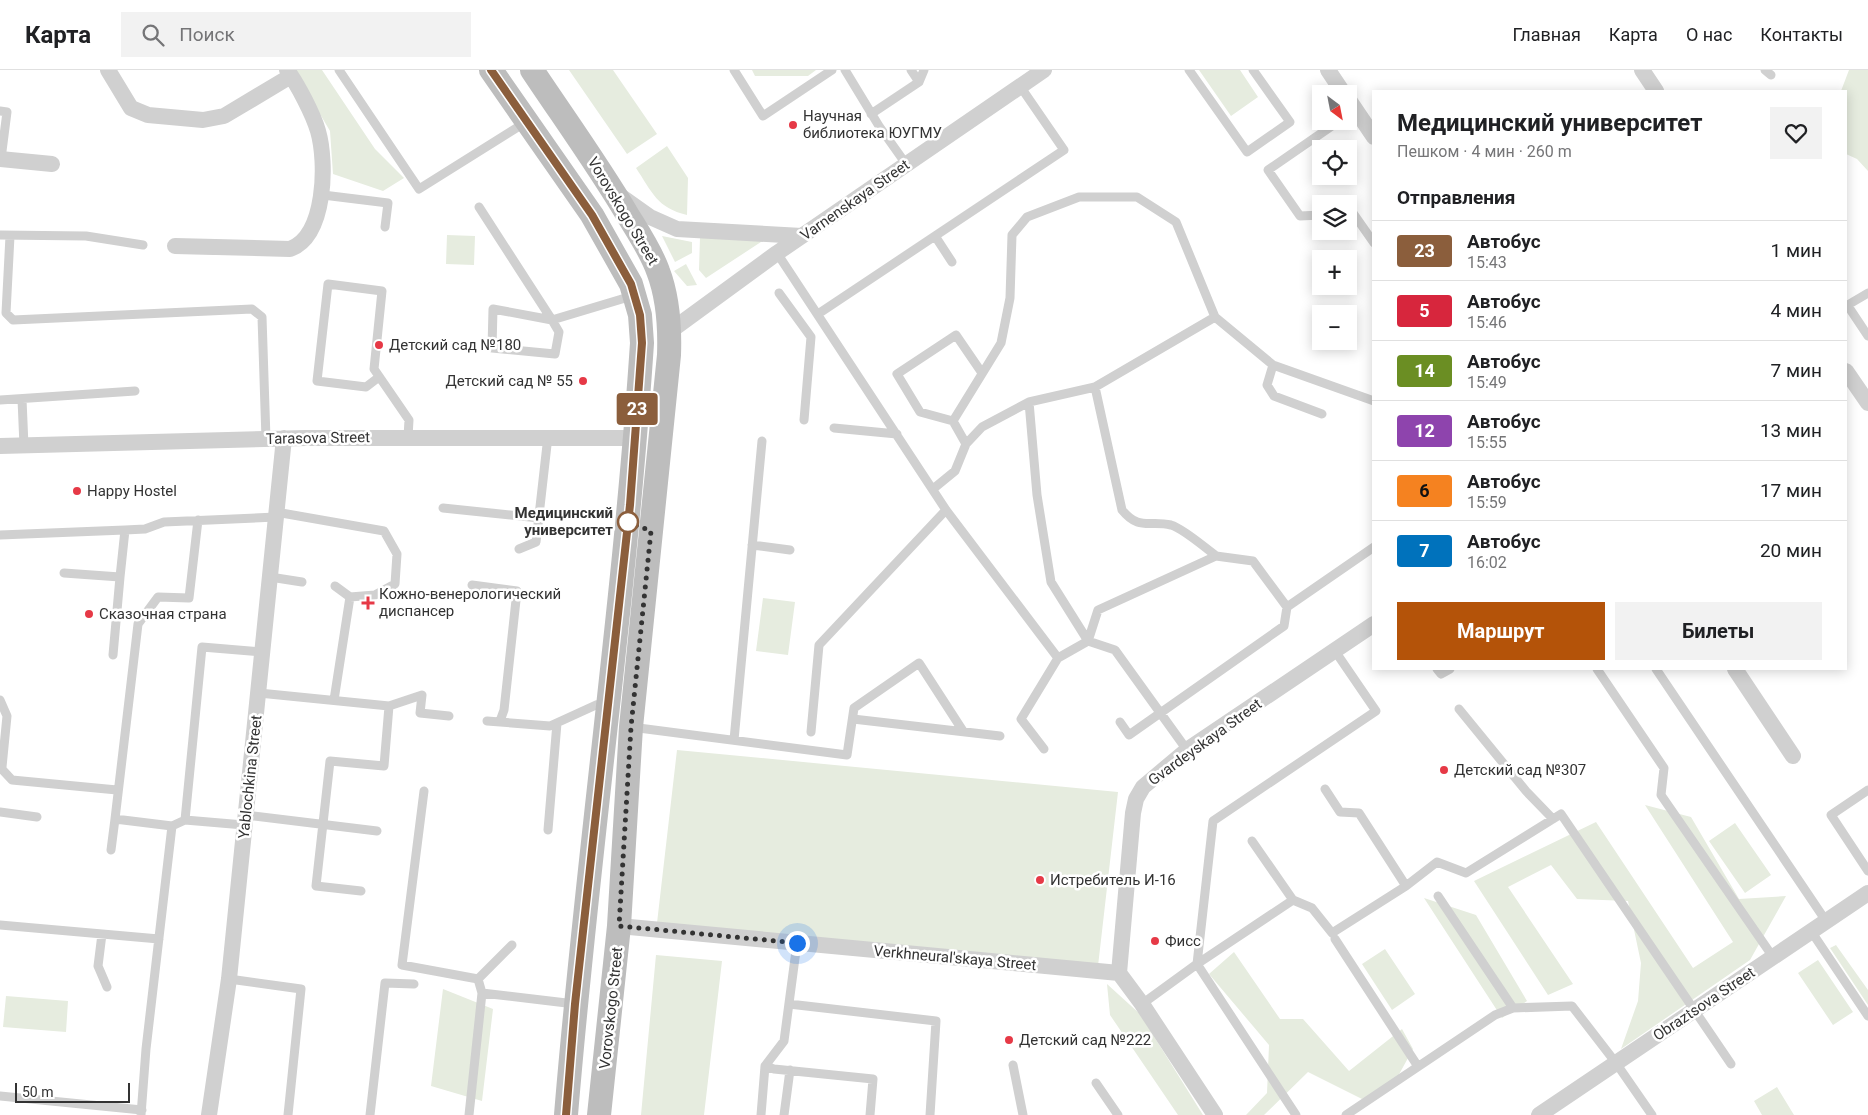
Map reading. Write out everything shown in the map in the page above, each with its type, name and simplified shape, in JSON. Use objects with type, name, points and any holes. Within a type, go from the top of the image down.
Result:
[{"type":"main road","name":"Vorovskogo Street","points":[[491,70],[592,215],[635,295],[640,315],[642,343],[636,438],[610,702],[575,1004],[566,1115]]},
{"type":"main road","name":"Vorovskogo Street","points":[[532,70],[614,191],[642,238],[658,271],[666,303],[669,332],[668,364],[631,727],[619,926],[599,1115]]},
{"type":"street","points":[[108,70],[131,108],[148,115],[203,120],[224,116],[289,73],[318,132],[323,196],[308,234],[298,246],[290,249],[175,246]]},
{"type":"street","name":"Varnenskaya Street","points":[[669,332],[777,253],[1044,70]]},
{"type":"street","points":[[1328,70],[1338,85]]},
{"type":"street","points":[[1642,70],[1655,90]]},
{"type":"street","points":[[1358,117],[1372,134]]},
{"type":"street","points":[[0,159],[52,164]]},
{"type":"street","points":[[614,191],[650,217],[677,229],[802,236]]},
{"type":"street","points":[[1847,372],[1868,403]]},
{"type":"street","name":"Tarasova Street","points":[[0,446],[284,438],[548,436],[636,438]]},
{"type":"street","name":"Yablochkina Street","points":[[210,1115],[229,979],[284,438]]},
{"type":"street","name":"Gvardeyskaya Street","points":[[1119,973],[1132,822],[1136,799],[1143,787],[1187,750],[1372,625]]},
{"type":"street","points":[[1736,670],[1793,756]]},
{"type":"street","name":"Obraztsova Street","points":[[1539,1115],[1868,893]]},
{"type":"street","name":"Verkhneural'skaya Street","points":[[619,926],[1119,973]]},
{"type":"street","points":[[1119,973],[1142,1004],[1215,1115]]},
{"type":"lane","points":[[339,70],[419,189],[526,122]]},
{"type":"lane","points":[[734,70],[763,116],[832,70]]},
{"type":"lane","points":[[845,70],[871,114],[906,164]]},
{"type":"lane","points":[[911,70],[919,82]]},
{"type":"lane","points":[[871,114],[919,82],[924,70]]},
{"type":"lane","points":[[1189,70],[1247,152],[1290,122],[1253,70]]},
{"type":"lane","points":[[818,314],[1064,150],[1020,86]]},
{"type":"lane","points":[[0,111],[7,112],[0,159]]},
{"type":"lane","points":[[1312,215],[1300,216],[1268,170],[1326,130]]},
{"type":"lane","points":[[323,196],[388,203],[385,227]]},
{"type":"lane","points":[[952,421],[1000,343],[1010,298],[1012,234],[1027,217],[1078,197],[1137,197],[1176,222],[1215,317],[1274,365],[1372,400]]},
{"type":"lane","points":[[478,207],[552,320],[559,332],[555,354],[492,348],[493,309],[552,320],[635,295]]},
{"type":"lane","points":[[1357,219],[1372,240]]},
{"type":"lane","points":[[0,235],[86,236],[143,245]]},
{"type":"lane","points":[[10,236],[6,313],[13,320],[252,309],[262,317],[266,439]]},
{"type":"lane","points":[[934,236],[952,262]]},
{"type":"lane","points":[[777,253],[946,510],[1058,658]]},
{"type":"lane","points":[[379,377],[366,387],[317,382],[328,284],[382,291],[374,369],[409,420],[408,437]]},
{"type":"lane","points":[[779,293],[811,337],[804,420]]},
{"type":"lane","points":[[1868,293],[1847,306],[1868,336]]},
{"type":"lane","points":[[932,489],[955,471],[966,444],[982,427],[1029,402],[1095,387],[1215,317]]},
{"type":"lane","points":[[811,337],[826,327]]},
{"type":"lane","points":[[966,444],[952,421],[920,412],[897,374],[956,335],[982,373]]},
{"type":"lane","points":[[1274,365],[1266,385],[1274,396],[1322,414]]},
{"type":"lane","points":[[1095,387],[1122,510],[1131,521],[1145,525],[1172,525],[1216,556],[1253,561],[1287,607],[1284,626],[1162,714],[1129,736],[1120,722]]},
{"type":"lane","points":[[0,400],[135,391]]},
{"type":"lane","points":[[22,399],[24,446]]},
{"type":"lane","points":[[1029,402],[1038,495],[1051,582],[1088,641],[1115,650],[1187,750]]},
{"type":"lane","points":[[834,428],[897,434]]},
{"type":"lane","points":[[518,549],[536,542],[548,436]]},
{"type":"lane","points":[[734,740],[762,441]]},
{"type":"lane","points":[[442,508],[539,518]]},
{"type":"lane","points":[[811,732],[819,645],[946,510]]},
{"type":"lane","points":[[0,534],[125,530],[145,528],[164,522],[276,515],[384,531],[398,554],[394,584],[375,595],[350,597],[334,586]]},
{"type":"lane","points":[[111,850],[138,624],[158,597],[189,598],[198,520]]},
{"type":"lane","points":[[112,655],[125,530]]},
{"type":"lane","points":[[752,545],[790,550]]},
{"type":"lane","points":[[1287,607],[1372,548]]},
{"type":"lane","points":[[1044,749],[1021,719],[1058,658],[1088,641],[1098,610],[1216,556]]},
{"type":"lane","points":[[64,573],[120,577]]},
{"type":"lane","points":[[270,577],[302,582]]},
{"type":"lane","points":[[472,585],[517,591],[504,710],[500,721]]},
{"type":"lane","points":[[334,700],[350,597]]},
{"type":"lane","points":[[185,820],[202,647],[263,652]]},
{"type":"lane","points":[[1296,1115],[1197,964],[1212,821],[1376,711],[1334,651]]},
{"type":"lane","points":[[631,727],[847,755],[854,708],[920,663],[963,732]]},
{"type":"lane","points":[[1439,670],[1441,674],[1448,670]]},
{"type":"lane","points":[[1598,670],[1664,768],[1661,795],[1773,957]]},
{"type":"lane","points":[[1657,670],[1826,922]]},
{"type":"lane","points":[[259,693],[389,706],[422,695],[420,714],[449,716]]},
{"type":"lane","points":[[0,700],[8,716],[1,767],[12,780],[117,790]]},
{"type":"lane","points":[[487,720],[550,726],[596,704],[610,702]]},
{"type":"lane","points":[[361,890],[316,886],[330,761],[384,766],[389,706]]},
{"type":"lane","points":[[1459,709],[1526,791],[1553,819]]},
{"type":"lane","points":[[853,719],[1000,736]]},
{"type":"lane","points":[[548,830],[557,723]]},
{"type":"lane","points":[[1326,789],[1340,812],[1359,813],[1406,886]]},
{"type":"lane","points":[[1868,790],[1831,815],[1868,871]]},
{"type":"lane","points":[[424,791],[402,965],[478,979]]},
{"type":"lane","points":[[0,812],[37,817]]},
{"type":"lane","points":[[1252,840],[1293,900],[1312,908],[1332,933],[1406,886],[1437,862],[1466,873],[1561,814],[1731,1064]]},
{"type":"lane","points":[[115,819],[172,826],[185,820],[245,820],[322,824],[377,831]]},
{"type":"lane","points":[[0,1096],[142,1113],[158,939],[172,826]]},
{"type":"lane","points":[[1438,896],[1513,1008]]},
{"type":"lane","points":[[1142,1004],[1197,964],[1293,900]]},
{"type":"lane","points":[[0,925],[158,939]]},
{"type":"lane","points":[[1811,932],[1868,1016]]},
{"type":"lane","points":[[102,934],[98,966],[107,987]]},
{"type":"lane","points":[[1335,939],[1418,1065]]},
{"type":"lane","points":[[761,1115],[765,1066],[784,1041],[797,943]]},
{"type":"lane","points":[[478,979],[512,945]]},
{"type":"lane","points":[[229,979],[301,989],[288,1115]]},
{"type":"lane","points":[[469,1115],[482,993],[478,979]]},
{"type":"lane","points":[[370,1115],[385,983],[414,984]]},
{"type":"lane","points":[[482,993],[575,1004]]},
{"type":"lane","points":[[789,1004],[936,1021],[930,1115]]},
{"type":"lane","points":[[1346,1115],[1495,1015],[1513,1008],[1572,1006],[1616,1063],[1652,1115]]},
{"type":"lane","points":[[1013,1065],[1022,1115]]},
{"type":"lane","points":[[765,1066],[873,1079],[870,1115]]},
{"type":"lane","points":[[784,1115],[790,1070]]},
{"type":"lane","points":[[1096,1083],[1118,1115]]},
{"type":"shaded area","points":[[294,70],[322,70],[375,149],[404,178],[383,191],[333,174],[330,131]]},
{"type":"shaded area","points":[[569,70],[613,70],[657,134],[627,154]]},
{"type":"shaded area","points":[[752,70],[816,70],[808,76],[755,76]]},
{"type":"shaded area","points":[[1199,70],[1240,70],[1258,97],[1231,116]]},
{"type":"shaded area","points":[[1849,70],[1868,70],[1868,171],[1857,159],[1847,154],[1847,90],[1841,90]]},
{"type":"shaded area","points":[[667,146],[688,178],[687,215],[669,208],[656,198],[636,168]]},
{"type":"shaded area","points":[[447,235],[475,236],[474,265],[446,264]]},
{"type":"shaded area","points":[[662,236],[692,242],[692,253],[675,262]]},
{"type":"shaded area","points":[[700,237],[764,240],[706,278],[699,270]]},
{"type":"shaded area","points":[[686,264],[697,285],[687,286],[674,271]]},
{"type":"shaded area","points":[[763,598],[795,602],[788,655],[756,651]]},
{"type":"shaded area","points":[[677,750],[1118,792],[1098,966],[657,923]]},
{"type":"shaded area","points":[[1645,805],[1691,817],[1739,899],[1786,896],[1750,960],[1621,1049],[1638,1001],[1641,963],[1628,901],[1577,899],[1551,865],[1508,887],[1573,984],[1548,995],[1474,881],[1596,822],[1693,968],[1733,942]]},
{"type":"shaded area","points":[[1735,823],[1771,875],[1745,893],[1709,841]]},
{"type":"shaded area","points":[[1424,898],[1476,915],[1527,1001],[1502,1018]]},
{"type":"shaded area","points":[[1836,945],[1868,990],[1868,1005],[1830,948]]},
{"type":"shaded area","points":[[1385,949],[1415,994],[1392,1010],[1362,964]]},
{"type":"shaded area","points":[[1234,952],[1280,1019],[1303,1019],[1349,1071],[1402,1029],[1413,1049],[1392,1087],[1362,1099],[1308,1072],[1264,1115],[1246,1115],[1267,1093],[1269,1045],[1209,974]]},
{"type":"shaded area","points":[[656,955],[722,961],[704,1115],[641,1115]]},
{"type":"shaded area","points":[[1818,960],[1853,1012],[1833,1025],[1798,973]]},
{"type":"shaded area","points":[[1107,984],[1140,1014],[1203,1115],[1178,1115],[1110,1015]]},
{"type":"shaded area","points":[[443,989],[493,1009],[482,1101],[431,1086]]},
{"type":"shaded area","points":[[6,996],[68,1001],[66,1032],[3,1027]]},
{"type":"shaded area","points":[[1777,1087],[1794,1115],[1762,1115],[1754,1101]]},
{"type":"bus line","name":"23","points":[[491,70],[592,215],[631,284],[640,315],[642,343],[630,505],[610,702],[575,1004],[566,1115]]},
{"type":"place","name":"Научная библиотека ЮУГМУ","points":[[793,125]]},
{"type":"place","name":"Детский сад №180","points":[[379,345]]},
{"type":"place","name":"Детский сад № 55","points":[[583,381]]},
{"type":"place","name":"Happy Hostel","points":[[77,491]]},
{"type":"place","name":"Медицинский университет","points":[[628,522]]},
{"type":"place","name":"Кожно-венерологический диспансер","points":[[368,603]]},
{"type":"place","name":"Сказочная страна","points":[[89,614]]},
{"type":"place","name":"Детский сад №307","points":[[1444,770]]},
{"type":"place","name":"Истребитель И-16","points":[[1040,880]]},
{"type":"place","name":"Фисс","points":[[1155,941]]},
{"type":"place","name":"Детский сад №222","points":[[1009,1040]]},
{"type":"route","points":[[628,522],[651,531],[631,727],[619,926],[797,943]]}]
